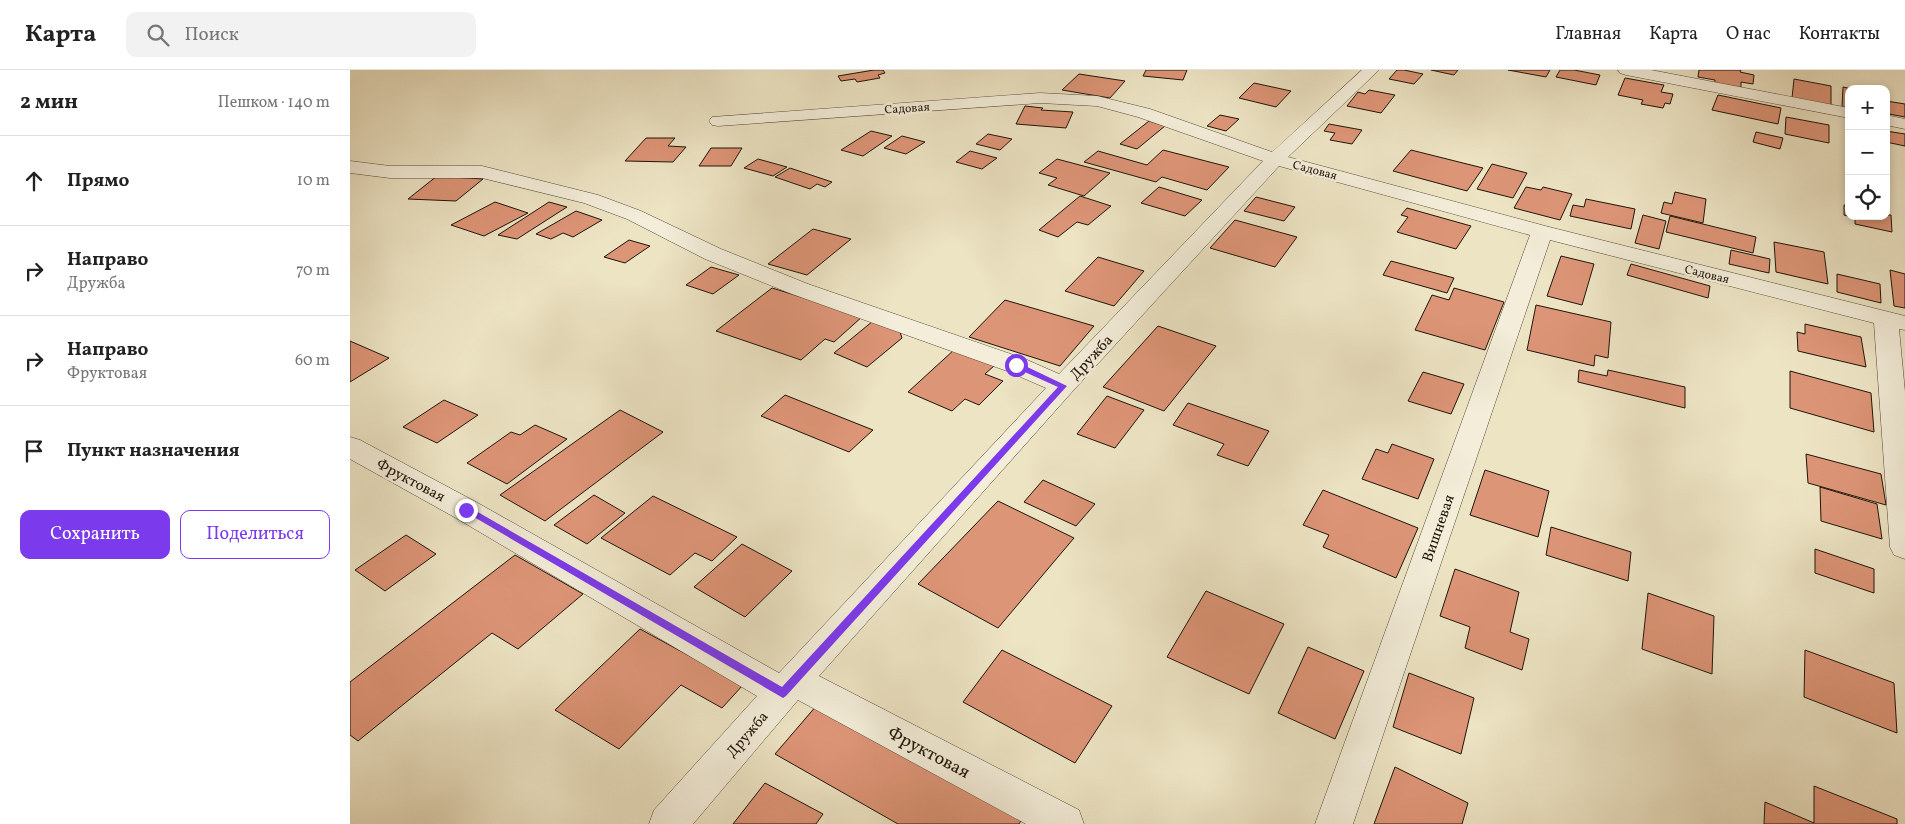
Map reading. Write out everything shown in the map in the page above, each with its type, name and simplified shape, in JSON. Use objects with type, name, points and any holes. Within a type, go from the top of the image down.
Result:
[{"type":"street","name":"Дружба","points":[[668,824],[788,687],[1063,386],[1275,159],[1371,70]]},
{"type":"street","points":[[1626,70],[1845,112]]},
{"type":"street","name":"Садовая","points":[[718,121],[1040,98],[1097,101],[1144,112],[1275,159],[1542,232],[1896,321]]},
{"type":"street","points":[[1890,121],[1905,124]]},
{"type":"street","points":[[350,167],[390,172],[482,172],[591,199],[642,219],[713,254],[800,289],[1016,365],[1063,386]]},
{"type":"street","name":"Вишневая","points":[[1334,824],[1542,232]]},
{"type":"street","points":[[1896,321],[1905,547]]},
{"type":"street","name":"Фруктовая","points":[[350,447],[788,687],[1064,824]]},
{"type":"building","points":[[883,70],[885,73],[878,75],[880,78],[857,82],[855,79],[841,81],[838,76]]},
{"type":"building","points":[[1146,70],[1187,70],[1183,80],[1143,76]]},
{"type":"building","points":[[1397,70],[1423,74],[1414,84],[1389,79]]},
{"type":"building","points":[[1431,70],[1458,70],[1454,75]]},
{"type":"building","points":[[1508,70],[1550,70],[1546,77]]},
{"type":"building","points":[[1560,70],[1574,70],[1600,75],[1596,85],[1556,77]]},
{"type":"building","points":[[1699,70],[1741,70],[1740,72],[1754,75],[1753,84],[1741,82],[1741,88],[1715,84],[1715,80],[1698,77]]},
{"type":"building","points":[[1079,74],[1125,81],[1110,98],[1062,90]]},
{"type":"building","points":[[1625,78],[1664,85],[1661,92],[1673,94],[1670,104],[1665,103],[1663,108],[1641,104],[1643,100],[1618,95]]},
{"type":"building","points":[[1794,79],[1831,86],[1831,106],[1792,98]]},
{"type":"building","points":[[1254,83],[1291,91],[1276,107],[1239,98]]},
{"type":"building","points":[[1843,87],[1845,87],[1845,107],[1842,107]]},
{"type":"building","points":[[1369,90],[1395,95],[1381,113],[1347,106],[1358,92],[1365,94]]},
{"type":"building","points":[[1718,95],[1781,108],[1778,124],[1712,110]]},
{"type":"building","points":[[1890,102],[1905,104],[1905,117],[1890,114]]},
{"type":"building","points":[[1025,106],[1043,108],[1041,110],[1073,112],[1066,128],[1016,124]]},
{"type":"building","points":[[1220,115],[1239,119],[1226,131],[1207,126]]},
{"type":"building","points":[[1786,117],[1829,125],[1829,143],[1785,134]]},
{"type":"building","points":[[1149,121],[1165,126],[1137,149],[1120,144]]},
{"type":"building","points":[[1329,124],[1362,130],[1352,144],[1330,140],[1335,133],[1324,131]]},
{"type":"building","points":[[871,131],[892,136],[863,156],[841,150]]},
{"type":"building","points":[[1756,132],[1783,138],[1780,149],[1753,142]]},
{"type":"building","points":[[1890,132],[1905,134],[1905,146],[1890,143]]},
{"type":"building","points":[[988,134],[1012,139],[1000,150],[976,144]]},
{"type":"building","points":[[902,136],[925,142],[906,154],[884,148]]},
{"type":"building","points":[[646,138],[675,138],[668,146],[686,147],[673,162],[625,161]]},
{"type":"building","points":[[711,148],[742,148],[731,166],[699,166]]},
{"type":"building","points":[[1163,150],[1229,167],[1207,190],[1162,177],[1156,182],[1084,162],[1098,151],[1147,165]]},
{"type":"building","points":[[1411,150],[1483,168],[1467,191],[1393,171]]},
{"type":"building","points":[[970,151],[997,158],[982,169],[956,162]]},
{"type":"building","points":[[758,159],[787,167],[773,176],[744,168]]},
{"type":"building","points":[[1057,159],[1110,173],[1084,196],[1048,185],[1057,178],[1039,173]]},
{"type":"building","points":[[1492,164],[1527,173],[1513,198],[1477,189]]},
{"type":"building","points":[[790,168],[832,182],[825,187],[817,184],[810,189],[775,177]]},
{"type":"building","points":[[437,176],[483,179],[456,201],[408,199]]},
{"type":"building","points":[[1159,187],[1202,200],[1185,216],[1141,203]]},
{"type":"building","points":[[1526,187],[1541,190],[1543,187],[1572,194],[1560,220],[1514,208]]},
{"type":"building","points":[[1675,192],[1706,199],[1703,223],[1661,213],[1664,202],[1672,204]]},
{"type":"building","points":[[1080,196],[1111,206],[1088,225],[1077,222],[1058,237],[1039,230]]},
{"type":"building","points":[[1256,197],[1295,207],[1284,221],[1244,211]]},
{"type":"building","points":[[1586,199],[1635,209],[1631,229],[1570,216],[1573,205],[1584,207]]},
{"type":"building","points":[[495,202],[528,213],[484,236],[451,225]]},
{"type":"building","points":[[549,202],[567,207],[517,239],[498,235]]},
{"type":"building","points":[[1407,208],[1471,226],[1456,249],[1397,232],[1408,217],[1401,215]]},
{"type":"building","points":[[576,211],[602,220],[573,237],[563,233],[551,239],[536,234]]},
{"type":"building","points":[[1643,215],[1666,221],[1659,249],[1635,243]]},
{"type":"building","points":[[1891,215],[1892,232],[1855,224],[1855,220],[1890,220]]},
{"type":"building","points":[[1670,216],[1756,237],[1753,253],[1666,232]]},
{"type":"building","points":[[1235,220],[1297,237],[1275,267],[1210,248]]},
{"type":"building","points":[[813,229],[851,239],[807,275],[768,264]]},
{"type":"building","points":[[629,240],[650,246],[625,263],[604,257]]},
{"type":"building","points":[[1774,242],[1824,252],[1828,284],[1776,272]]},
{"type":"building","points":[[1731,250],[1770,259],[1769,273],[1729,264]]},
{"type":"building","points":[[1561,256],[1594,264],[1582,305],[1547,296]]},
{"type":"building","points":[[1098,257],[1144,271],[1114,306],[1065,291]]},
{"type":"building","points":[[1391,261],[1454,278],[1447,293],[1383,275]]},
{"type":"building","points":[[1631,264],[1710,286],[1708,298],[1627,275]]},
{"type":"building","points":[[711,267],[739,275],[713,294],[686,285]]},
{"type":"building","points":[[1890,270],[1905,274],[1905,308],[1894,306]]},
{"type":"building","points":[[1837,274],[1880,284],[1881,303],[1837,292]]},
{"type":"building","points":[[772,288],[863,316],[834,342],[825,339],[801,360],[716,331]]},
{"type":"building","points":[[1454,288],[1504,302],[1485,350],[1415,330],[1432,295],[1449,300]]},
{"type":"building","points":[[1005,300],[1094,326],[1060,366],[969,337]]},
{"type":"building","points":[[1536,305],[1611,322],[1608,358],[1595,355],[1594,366],[1527,350]]},
{"type":"building","points":[[873,321],[900,332],[902,338],[867,367],[834,353]]},
{"type":"building","points":[[1805,324],[1861,337],[1866,367],[1798,351],[1797,332],[1805,334]]},
{"type":"building","points":[[1158,326],[1216,346],[1164,411],[1103,387]]},
{"type":"building","points":[[350,341],[389,358],[350,382]]},
{"type":"building","points":[[955,349],[995,365],[985,374],[1003,381],[979,405],[965,399],[952,411],[908,392]]},
{"type":"building","points":[[1579,370],[1607,376],[1608,370],[1685,387],[1685,408],[1578,382]]},
{"type":"building","points":[[1790,371],[1871,393],[1874,432],[1790,408]]},
{"type":"building","points":[[1423,372],[1464,384],[1451,414],[1408,401]]},
{"type":"building","points":[[785,395],[873,430],[849,452],[761,416]]},
{"type":"building","points":[[1107,396],[1144,410],[1115,448],[1077,434]]},
{"type":"building","points":[[444,400],[478,415],[437,443],[403,427]]},
{"type":"building","points":[[1188,403],[1269,431],[1248,466],[1217,455],[1224,444],[1173,425]]},
{"type":"building","points":[[620,410],[663,432],[545,521],[500,495]]},
{"type":"building","points":[[535,425],[567,439],[507,484],[467,463],[511,432],[520,435]]},
{"type":"building","points":[[1392,444],[1434,459],[1418,499],[1362,479],[1376,449],[1388,453]]},
{"type":"building","points":[[1806,454],[1881,474],[1886,505],[1808,483]]},
{"type":"building","points":[[1485,470],[1549,491],[1538,537],[1470,515]]},
{"type":"building","points":[[1043,480],[1095,504],[1076,526],[1024,502]]},
{"type":"building","points":[[1820,487],[1877,504],[1882,539],[1821,521]]},
{"type":"building","points":[[1323,490],[1418,528],[1396,578],[1323,547],[1329,535],[1303,525]]},
{"type":"building","points":[[594,495],[625,513],[587,544],[554,525]]},
{"type":"building","points":[[653,496],[737,537],[712,561],[695,553],[670,575],[601,538]]},
{"type":"building","points":[[998,501],[1074,538],[998,628],[918,584]]},
{"type":"building","points":[[1551,527],[1631,552],[1628,581],[1546,555]]},
{"type":"building","points":[[406,535],[436,554],[385,591],[355,570]]},
{"type":"building","points":[[742,544],[792,571],[745,617],[694,587]]},
{"type":"building","points":[[1815,549],[1874,569],[1874,593],[1815,573]]},
{"type":"building","points":[[515,555],[583,594],[518,649],[492,633],[358,741],[350,735],[350,682]]},
{"type":"building","points":[[1455,569],[1519,592],[1510,632],[1529,639],[1522,670],[1465,648],[1470,627],[1440,616]]},
{"type":"building","points":[[1206,591],[1284,624],[1249,694],[1167,657]]},
{"type":"building","points":[[1648,593],[1714,616],[1712,674],[1642,649]]},
{"type":"building","points":[[640,629],[743,685],[722,708],[681,685],[619,749],[555,710]]},
{"type":"building","points":[[1308,647],[1364,671],[1335,739],[1278,713]]},
{"type":"building","points":[[1002,650],[1112,706],[1075,763],[963,702]]},
{"type":"building","points":[[1805,650],[1894,683],[1897,733],[1804,697]]},
{"type":"building","points":[[1409,673],[1474,698],[1461,754],[1393,727]]},
{"type":"building","points":[[817,705],[1025,814],[1019,824],[898,824],[775,754]]},
{"type":"building","points":[[1395,767],[1468,803],[1462,824],[1374,824]]},
{"type":"building","points":[[765,783],[823,814],[816,824],[733,824]]},
{"type":"building","points":[[1814,786],[1897,819],[1897,824],[1764,824],[1765,802],[1814,823]]},
{"type":"route","points":[[466,510],[783,693],[1063,386],[1016,365]]}]
